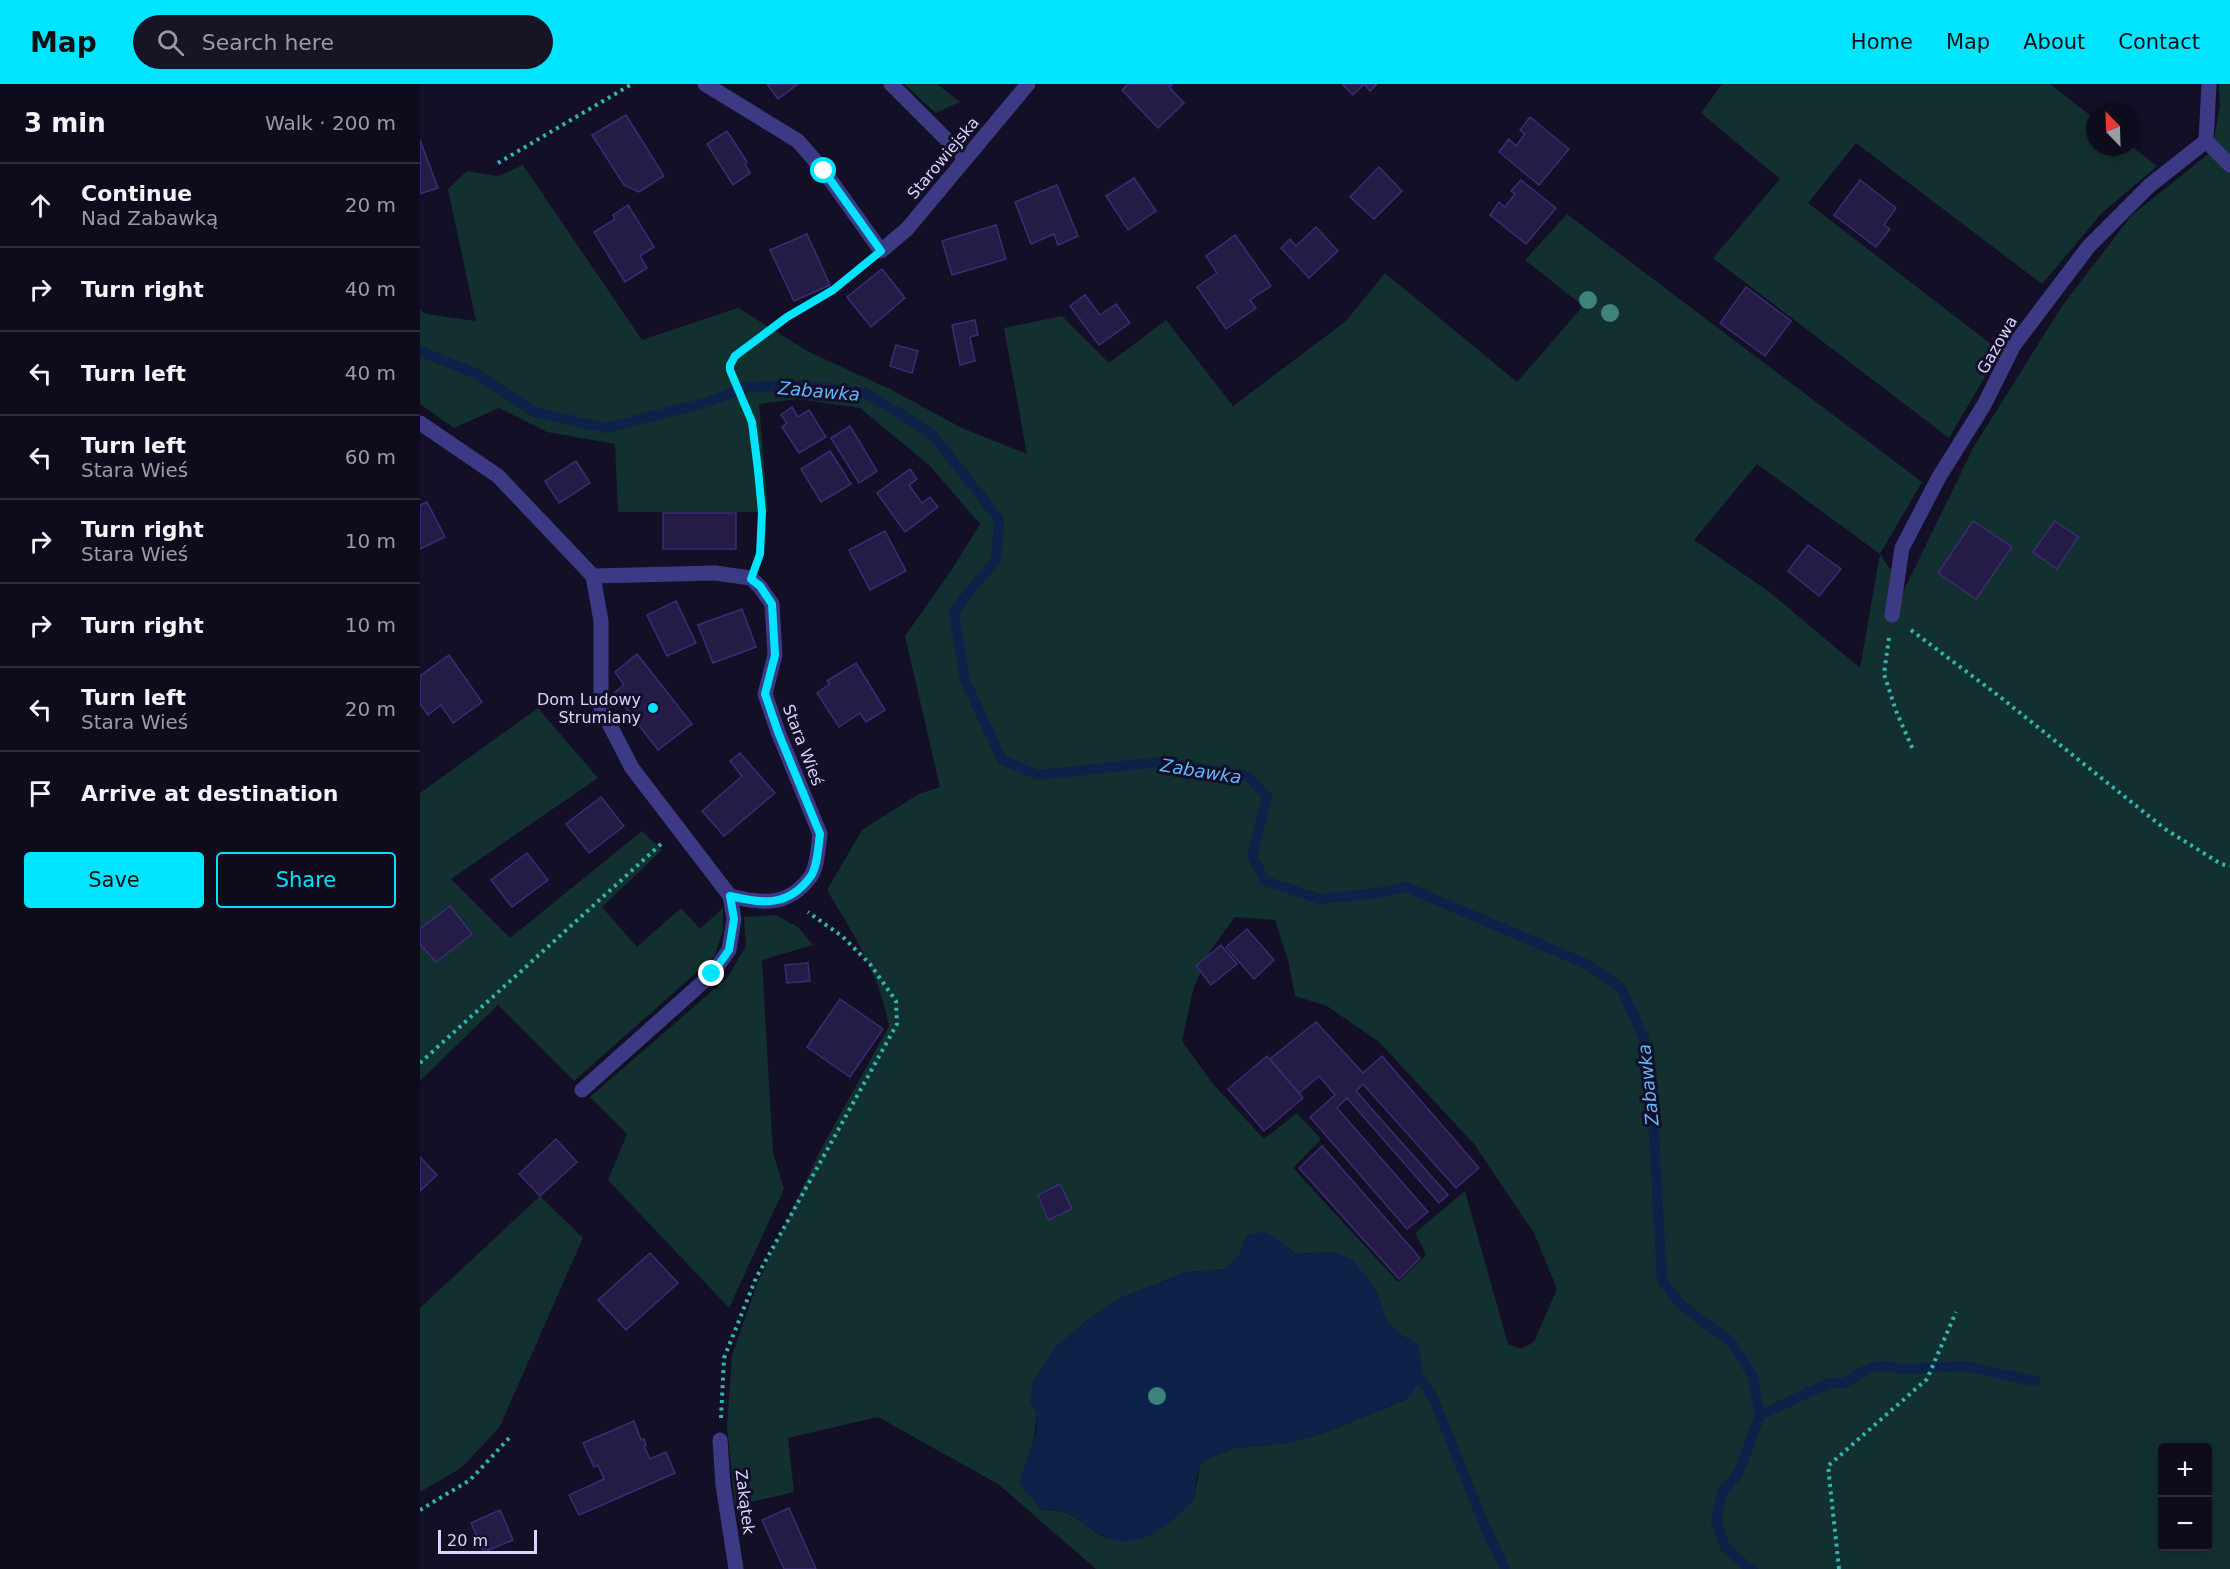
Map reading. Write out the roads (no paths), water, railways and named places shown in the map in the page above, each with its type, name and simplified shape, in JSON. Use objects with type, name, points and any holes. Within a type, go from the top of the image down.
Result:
[{"type":"street","name":"Starowiejska","points":[[705,84],[798,141],[824,171],[881,251],[907,230],[1028,84]]},
{"type":"street","points":[[891,84],[965,158]]},
{"type":"street","points":[[2209,84],[2206,141],[2230,165]]},
{"type":"street","name":"Gazowa","points":[[1892,615],[1902,548],[1939,477],[1984,405],[2014,345],[2089,246],[2149,186],[2206,141]]},
{"type":"street","points":[[420,423],[498,476],[593,576],[601,621],[601,708],[632,768],[730,896],[734,919],[729,950],[712,974],[582,1090]]},
{"type":"street","name":"Stara Wieś","points":[[593,576],[715,573],[751,579],[760,586],[772,604],[775,655],[765,694],[820,834],[812,875],[787,899],[756,902],[730,896]]},
{"type":"street","name":"Zakątek","points":[[720,1440],[723,1485],[736,1569]]},
{"type":"water","points":[[1264,1232],[1281,1241],[1295,1254],[1334,1252],[1352,1259],[1375,1288],[1387,1322],[1401,1335],[1418,1345],[1422,1369],[1416,1387],[1405,1400],[1321,1434],[1288,1443],[1234,1448],[1202,1462],[1196,1478],[1195,1496],[1192,1501],[1159,1530],[1142,1538],[1114,1540],[1069,1514],[1042,1511],[1019,1483],[1036,1432],[1037,1414],[1030,1399],[1033,1381],[1055,1348],[1116,1300],[1187,1272],[1226,1269],[1239,1255],[1246,1236]]},
{"type":"waterway","name":"Zabawka","points":[[420,351],[477,374],[535,412],[605,428],[708,402],[746,387],[801,385],[866,393],[931,433],[999,519],[996,561],[954,612],[965,680],[1002,760],[1038,775],[1160,762],[1248,776],[1267,797],[1252,856],[1265,881],[1320,899],[1379,893],[1406,887],[1584,963],[1621,988],[1644,1038],[1653,1116],[1662,1280],[1681,1305],[1731,1342],[1753,1376],[1760,1415],[1739,1472],[1722,1493],[1716,1521],[1725,1547],[1753,1569]]},
{"type":"waterway","points":[[1760,1415],[1829,1383],[1844,1383],[1870,1368],[1882,1366],[1904,1369],[1964,1366],[2035,1381]]},
{"type":"waterway","points":[[1421,1380],[1434,1400],[1485,1527],[1505,1569]]},
{"type":"place","name":"Dom Ludowy Strumiany","points":[[653,708]]}]
